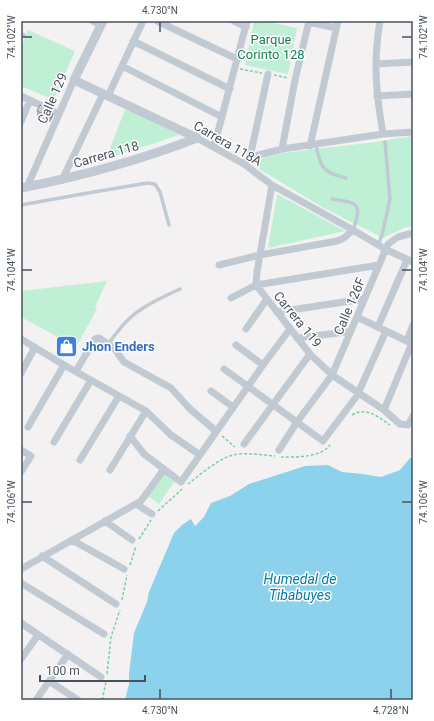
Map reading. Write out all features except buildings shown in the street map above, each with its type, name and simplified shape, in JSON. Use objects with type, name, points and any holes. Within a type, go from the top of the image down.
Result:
[{"type":"street","points":[[62,180],[122,66],[143,21]]},
{"type":"street","points":[[157,21],[237,59]]},
{"type":"street","points":[[214,147],[247,24],[234,21]]},
{"type":"street","points":[[380,21],[377,41],[376,96],[383,134]]},
{"type":"street","name":"Calle 129","points":[[24,187],[59,114],[99,22]]},
{"type":"street","points":[[282,149],[295,80],[309,22],[337,24],[313,145]]},
{"type":"street","points":[[133,41],[230,89]]},
{"type":"street","points":[[376,64],[413,62]]},
{"type":"street","points":[[122,66],[222,117]]},
{"type":"street","points":[[244,164],[250,157],[268,74]]},
{"type":"street","name":"Carrera 118A","points":[[74,80],[214,147],[244,164],[272,185],[385,249],[410,261]]},
{"type":"street","points":[[376,96],[413,94]]},
{"type":"street","points":[[21,96],[59,114]]},
{"type":"street","points":[[21,122],[30,100]]},
{"type":"street","points":[[250,157],[282,149],[383,134],[413,132]]},
{"type":"street","name":"Carrera 118","points":[[24,187],[62,180],[128,162],[197,138]]},
{"type":"street","name":"Carrera 119","points":[[272,185],[256,285],[310,354],[332,375],[359,391],[400,424],[406,425],[410,423],[413,416]]},
{"type":"street","points":[[219,265],[260,255],[337,241],[344,238],[353,230]]},
{"type":"street","points":[[385,249],[388,244],[398,237],[413,233]]},
{"type":"street","name":"Calle 126F","points":[[279,450],[297,422],[332,375],[385,249]]},
{"type":"street","points":[[380,322],[410,261]]},
{"type":"street","points":[[231,298],[256,285],[379,265]]},
{"type":"street","points":[[246,329],[267,299]]},
{"type":"street","points":[[277,312],[364,299]]},
{"type":"street","points":[[357,317],[411,342]]},
{"type":"street","points":[[384,410],[411,342],[413,325]]},
{"type":"street","points":[[130,436],[144,454],[181,482],[247,387],[290,329]]},
{"type":"street","points":[[224,369],[272,405],[327,443],[359,391],[386,331]]},
{"type":"street","points":[[297,338],[346,332]]},
{"type":"street","points":[[76,371],[97,338],[114,348],[124,362],[170,388],[190,409],[216,431]]},
{"type":"street","points":[[21,339],[146,411],[171,435],[200,455]]},
{"type":"street","points":[[236,345],[263,365]]},
{"type":"street","points":[[21,372],[35,347]]},
{"type":"street","points":[[244,444],[310,354]]},
{"type":"street","points":[[28,426],[64,365]]},
{"type":"street","points":[[54,442],[91,380]]},
{"type":"street","points":[[211,391],[233,408]]},
{"type":"street","points":[[80,460],[119,396]]},
{"type":"street","points":[[110,470],[146,411]]},
{"type":"street","points":[[21,450],[31,456],[21,472]]},
{"type":"street","points":[[21,569],[136,504],[146,496],[164,469]]},
{"type":"street","points":[[136,504],[152,514]]},
{"type":"street","points":[[105,521],[132,540]]},
{"type":"street","points":[[72,540],[127,569]]},
{"type":"street","points":[[42,556],[119,605]]},
{"type":"street","points":[[21,583],[104,634]]},
{"type":"street","points":[[21,623],[101,677]]},
{"type":"street","points":[[21,659],[38,635]]},
{"type":"street","points":[[36,700],[68,654]]},
{"type":"street","points":[[49,681],[78,700]]},
{"type":"lane","points":[[378,245],[382,235],[390,199],[385,142]]},
{"type":"lane","points":[[313,145],[318,159],[324,168],[332,175],[346,178]]},
{"type":"lane","points":[[21,205],[88,192],[148,183],[155,184],[160,192],[169,225]]},
{"type":"lane","points":[[332,199],[353,202],[357,206],[358,212],[353,230]]},
{"type":"lane","points":[[108,344],[120,328],[131,317],[154,302],[180,289]]},
{"type":"path","points":[[351,415],[364,411],[375,415],[390,425],[396,427]]},
{"type":"path","points":[[216,431],[235,447]]},
{"type":"path","points":[[102,700],[107,676],[111,637],[127,569],[137,543],[154,516],[167,502],[206,469],[229,457],[238,454],[284,457],[318,454],[326,449],[327,443]]},
{"type":"green space","name":"Parque Corinto 128","points":[[254,21],[262,21],[297,28],[288,74],[245,65]]},
{"type":"green space","points":[[28,30],[75,51],[54,100],[21,86],[21,47]]},
{"type":"green space","points":[[126,107],[179,135],[106,159]]},
{"type":"green space","points":[[413,136],[413,226],[404,228],[383,238],[322,207],[259,169],[259,161],[264,157],[282,153]]},
{"type":"green space","points":[[277,194],[345,231],[268,248]]},
{"type":"green space","points":[[107,281],[95,307],[97,309],[76,347],[21,317],[21,291]]},
{"type":"green space","points":[[164,473],[175,481],[159,504],[148,496]]},
{"type":"water","name":"Humedal de Tibabuyes","points":[[410,458],[413,459],[413,700],[125,700],[129,684],[134,633],[147,602],[149,592],[174,533],[182,525],[191,519],[195,526],[204,517],[211,503],[230,496],[249,484],[305,466],[328,465],[342,472],[381,477],[400,470]]},
{"type":"place","name":"Jhon Enders","points":[[67,346]]}]
